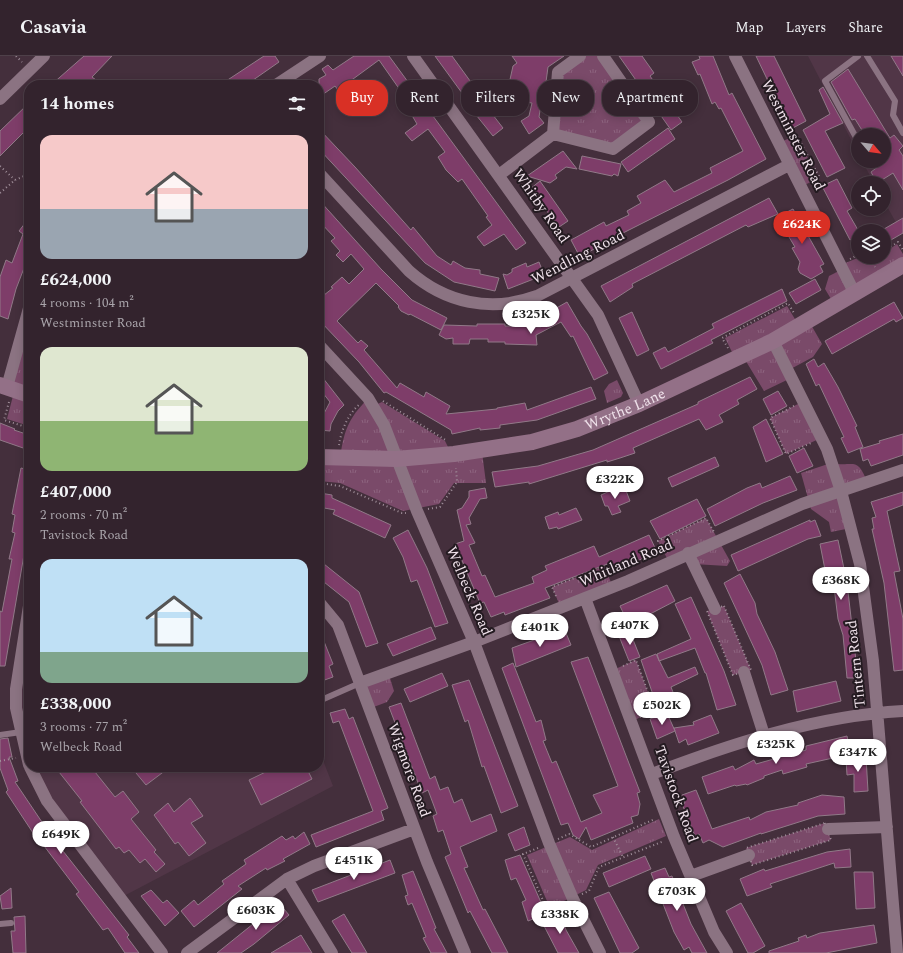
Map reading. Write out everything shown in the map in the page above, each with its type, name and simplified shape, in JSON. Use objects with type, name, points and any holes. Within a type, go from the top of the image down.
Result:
[{"type":"main road","name":"Wrythe Lane","points":[[324,457],[396,458],[454,454],[532,442],[577,429],[639,404],[773,340],[903,265]]},
{"type":"main road","points":[[7,387],[24,393]]},
{"type":"street","points":[[0,99],[44,56]]},
{"type":"street","points":[[284,80],[320,56]]},
{"type":"street","name":"Whitby Road","points":[[413,56],[598,315],[639,404]]},
{"type":"street","points":[[499,175],[553,134],[558,72],[580,56]]},
{"type":"street","points":[[553,134],[613,149],[649,122],[604,56]]},
{"type":"street","name":"Westminster Road","points":[[735,56],[778,143],[803,188],[855,294]]},
{"type":"street","name":"Wendling Road","points":[[324,178],[409,271],[421,282],[447,296],[474,304],[506,304],[537,296],[790,166]]},
{"type":"street","points":[[7,387],[24,326]]},
{"type":"street","name":"Tintern Road","points":[[773,340],[822,438],[841,491],[860,564],[867,608],[877,712],[897,953]]},
{"type":"street","name":"Welbeck Road","points":[[324,350],[370,401],[384,425],[396,458],[474,642],[549,843],[573,899],[600,953]]},
{"type":"street","name":"Whitland Road","points":[[360,683],[474,642],[613,588],[688,553],[802,504],[903,470]]},
{"type":"street","points":[[688,553],[715,608]]},
{"type":"street","name":"Tavistock Road","points":[[585,598],[652,774],[674,837],[714,932],[727,953]]},
{"type":"street","name":"Wigmore Road","points":[[324,608],[338,625],[414,829],[465,953]]},
{"type":"street","points":[[24,638],[16,689],[16,708],[24,745]]},
{"type":"street","points":[[744,672],[764,735]]},
{"type":"street","points":[[652,774],[709,752],[764,735],[877,712],[903,711]]},
{"type":"street","points":[[32,772],[46,801],[162,953]]},
{"type":"street","points":[[828,830],[887,827]]},
{"type":"street","points":[[187,953],[287,878],[314,866],[414,829]]},
{"type":"street","points":[[691,876],[749,855]]},
{"type":"street","points":[[287,878],[332,953]]},
{"type":"lane","points":[[851,129],[824,81],[858,56]]},
{"type":"lane","points":[[868,56],[895,101],[893,115],[903,133]]},
{"type":"lane","points":[[324,699],[360,683]]},
{"type":"lane","points":[[0,735],[21,732]]},
{"type":"lane","points":[[0,924],[11,923]]},
{"type":"path","points":[[778,143],[796,134],[820,178],[803,188]]},
{"type":"path","points":[[0,166],[14,180]]},
{"type":"path","points":[[0,193],[14,180],[24,176]]},
{"type":"path","points":[[891,246],[898,242],[903,250]]},
{"type":"path","points":[[734,359],[722,338],[788,303],[800,325]]},
{"type":"path","points":[[7,387],[4,420],[24,426]]},
{"type":"path","points":[[338,457],[340,436],[353,410],[370,401],[382,400],[446,440],[454,454]]},
{"type":"path","points":[[804,401],[770,418],[786,454],[822,438]]},
{"type":"path","points":[[669,562],[658,541],[706,518],[718,540]]},
{"type":"path","points":[[561,608],[552,587],[604,566],[613,588]]},
{"type":"path","points":[[724,606],[751,670],[733,675],[707,611],[715,608],[724,606]]},
{"type":"path","points":[[613,670],[636,660],[655,711],[632,721]]},
{"type":"path","points":[[0,761],[24,763]]},
{"type":"path","points":[[666,814],[591,847],[569,834],[523,854],[548,912],[588,890],[599,867],[674,837]]},
{"type":"path","points":[[826,822],[831,840],[752,865],[749,855],[746,848],[826,822]]},
{"type":"path","points":[[613,837],[623,857]]},
{"type":"shaded area","points":[[808,56],[903,56],[903,235],[891,214],[891,176],[870,176],[866,168],[891,168],[891,128],[851,128],[851,139]]},
{"type":"shaded area","points":[[24,635],[24,743],[20,726]]},
{"type":"shaded area","points":[[324,763],[333,786],[120,898],[33,772],[324,772]]},
{"type":"green space","points":[[580,56],[603,56],[620,80],[602,80],[602,116],[645,116],[649,122],[613,149],[553,134],[554,116],[594,116],[594,80],[557,80],[558,72]]},
{"type":"green space","points":[[796,135],[818,178],[803,186],[781,142]]},
{"type":"green space","points":[[897,244],[903,254],[903,263],[834,304],[825,289],[829,276],[845,268],[843,264],[851,261],[851,264],[891,264],[891,248]]},
{"type":"green space","points":[[787,306],[798,324],[735,358],[725,338]]},
{"type":"green space","points":[[810,323],[822,344],[813,357],[785,372],[789,379],[764,391],[744,358]]},
{"type":"green space","points":[[20,350],[24,351],[24,391],[9,386]]},
{"type":"green space","points":[[617,380],[623,393],[621,397],[607,403],[604,391],[609,384]]},
{"type":"green space","points":[[14,392],[24,396],[24,424],[7,419]]},
{"type":"green space","points":[[367,400],[371,407],[382,402],[445,441],[453,457],[482,452],[486,483],[454,483],[439,504],[403,511],[340,483],[324,481],[324,459],[340,460],[345,434],[355,413]]},
{"type":"green space","points":[[804,401],[821,438],[786,454],[770,418]]},
{"type":"green space","points":[[831,463],[857,465],[867,482],[841,491],[851,528],[831,532],[829,522],[811,509],[801,473]]},
{"type":"green space","points":[[706,518],[730,561],[727,566],[694,564],[688,553],[669,562],[658,541]]},
{"type":"green space","points":[[604,566],[613,587],[561,608],[552,587]]},
{"type":"green space","points":[[724,606],[751,670],[733,675],[707,611]]},
{"type":"green space","points":[[636,660],[655,711],[632,721],[613,670]]},
{"type":"green space","points":[[389,675],[394,691],[387,702],[371,708],[362,684]]},
{"type":"green space","points":[[659,819],[666,836],[598,865],[586,890],[550,908],[527,855],[570,837],[592,850]]},
{"type":"green space","points":[[825,823],[831,840],[752,865],[746,848]]},
{"type":"building","points":[[84,56],[112,56],[92,77],[96,80],[57,80]]},
{"type":"building","points":[[264,56],[275,56],[279,62],[253,80],[228,80]]},
{"type":"building","points":[[354,56],[389,56],[407,80],[396,80],[396,84],[379,60],[352,80],[336,80],[336,87],[335,86],[324,94],[324,80],[319,79],[326,75],[322,69],[328,65],[333,70]]},
{"type":"building","points":[[435,56],[452,56],[469,80],[461,80],[461,92]]},
{"type":"building","points":[[512,56],[564,56],[548,67],[546,80],[537,80],[537,116],[539,116],[544,123],[529,134],[521,121],[529,116],[532,103],[529,103],[529,80],[510,80],[513,66],[517,63]]},
{"type":"building","points":[[619,56],[642,56],[654,73],[650,76],[653,80],[636,80]]},
{"type":"building","points":[[699,56],[713,56],[729,95],[732,93],[766,159],[728,180],[617,236],[580,257],[571,240],[604,222],[606,226],[629,215],[627,211],[641,203],[637,196],[665,180],[674,192],[712,173],[710,168],[743,151],[721,108],[719,109],[715,102],[712,104],[700,74],[698,75],[692,62],[700,59]]},
{"type":"building","points":[[756,56],[774,56],[806,121],[791,129]]},
{"type":"building","points":[[891,56],[903,56],[903,76]]},
{"type":"building","points":[[848,69],[884,128],[861,128],[855,119],[852,120],[831,82]]},
{"type":"building","points":[[823,87],[843,123],[825,131],[845,168],[827,177],[803,130],[830,114],[819,90]]},
{"type":"building","points":[[24,108],[24,132],[0,156],[0,131]]},
{"type":"building","points":[[412,116],[433,116],[526,243],[516,250],[504,234],[484,246],[477,237],[492,225],[486,217],[488,216],[462,179],[458,182],[446,170],[438,157],[445,152],[428,129],[412,141],[405,133],[417,124]]},
{"type":"building","points":[[477,116],[494,116],[503,128],[493,136]]},
{"type":"building","points":[[661,116],[678,116],[682,122],[671,130]]},
{"type":"building","points":[[668,128],[675,139],[628,172],[621,162]]},
{"type":"building","points":[[324,134],[411,230],[413,227],[437,256],[451,265],[453,261],[465,268],[480,270],[480,274],[499,278],[495,291],[454,282],[425,263],[324,154]]},
{"type":"building","points":[[894,135],[903,146],[899,150],[903,156],[903,190],[893,173],[888,176],[873,176],[871,172],[876,168],[891,168],[891,137]]},
{"type":"building","points":[[563,151],[577,169],[566,167],[555,175],[557,178],[550,183],[527,176]]},
{"type":"building","points":[[582,156],[621,164],[618,176],[614,174],[612,176],[579,169]]},
{"type":"building","points":[[837,179],[851,206],[851,209],[847,211],[855,224],[851,224],[850,240],[822,186]]},
{"type":"building","points":[[540,181],[568,221],[559,227],[530,189]]},
{"type":"building","points":[[769,198],[778,214],[748,227],[746,225],[632,284],[633,287],[610,302],[601,286]]},
{"type":"building","points":[[324,206],[381,269],[412,300],[447,318],[441,330],[410,314],[409,315],[401,311],[398,307],[399,306],[376,283],[337,321],[358,343],[361,340],[368,346],[364,350],[397,388],[400,383],[424,397],[426,392],[450,406],[446,414],[497,409],[525,403],[527,410],[591,387],[596,399],[537,420],[500,425],[500,428],[480,430],[480,428],[452,434],[451,430],[386,392],[384,393],[359,362],[324,325],[324,295],[333,288],[331,287],[342,277],[349,284],[364,269],[351,254],[343,262],[336,255],[340,251],[331,241],[335,238],[324,226]]},
{"type":"building","points":[[793,209],[824,264],[820,266],[823,272],[811,279],[800,273],[798,269],[800,262],[792,248],[795,247],[777,217]]},
{"type":"building","points":[[903,218],[903,233],[891,240],[891,225]]},
{"type":"building","points":[[24,224],[24,268],[16,289],[8,319],[0,316],[0,277],[6,260],[12,263],[23,234],[19,231]]},
{"type":"building","points":[[539,262],[544,275],[508,289],[503,274],[507,275],[512,272],[512,269],[526,263],[527,267]]},
{"type":"building","points":[[815,279],[821,290],[796,304],[789,293]]},
{"type":"building","points":[[782,289],[787,301],[711,340],[713,343],[661,369],[653,353],[665,347],[668,352],[714,328],[712,324]]},
{"type":"building","points":[[567,302],[587,334],[608,373],[594,380],[573,336],[571,337],[561,322],[536,335],[537,345],[488,342],[488,339],[470,339],[469,344],[453,344],[453,338],[446,339],[439,335],[444,325],[477,326],[477,324],[505,324],[505,326],[541,327],[537,319]]},
{"type":"building","points":[[894,302],[903,318],[896,322],[894,319],[832,354],[825,341]]},
{"type":"building","points":[[632,312],[649,350],[637,356],[619,318]]},
{"type":"building","points":[[814,359],[818,367],[824,363],[838,387],[857,426],[855,427],[863,447],[848,453],[841,438],[844,437],[819,384],[816,386],[806,364]]},
{"type":"building","points":[[750,377],[757,389],[737,400],[739,404],[719,415],[723,422],[706,430],[699,419],[633,448],[635,453],[620,458],[607,462],[607,460],[529,484],[529,482],[495,487],[492,472],[538,466],[593,450],[698,404],[698,402]]},
{"type":"building","points":[[324,379],[344,405],[338,411],[331,424],[330,431],[324,430],[324,413],[330,402],[324,394]]},
{"type":"building","points":[[778,391],[787,406],[771,415],[763,399]]},
{"type":"building","points":[[766,419],[783,454],[766,462],[753,427]]},
{"type":"building","points":[[0,423],[24,433],[24,448],[0,440]]},
{"type":"building","points":[[903,434],[903,455],[871,466],[868,459],[863,461],[860,449],[880,443],[879,441]]},
{"type":"building","points":[[804,448],[813,466],[797,473],[789,456]]},
{"type":"building","points":[[715,457],[719,466],[672,487],[668,478]]},
{"type":"building","points":[[21,468],[24,469],[24,555],[5,666],[0,666],[0,611],[2,612],[12,559],[9,559],[15,533],[12,532],[15,515],[12,514]]},
{"type":"building","points":[[790,476],[797,490],[763,503],[715,526],[707,509],[747,488],[760,483],[762,488]]},
{"type":"building","points":[[485,488],[487,498],[480,499],[469,518],[471,524],[466,525],[475,543],[469,545],[482,576],[485,575],[495,597],[534,583],[532,577],[547,570],[545,566],[594,546],[599,557],[649,535],[657,552],[613,572],[610,563],[545,588],[550,598],[505,615],[504,612],[491,617],[484,602],[480,603],[455,544],[464,541],[457,510],[462,508],[469,497],[469,491]]},
{"type":"building","points":[[625,488],[630,501],[618,506],[621,512],[612,515],[608,506],[605,506],[601,495],[612,490],[613,493]]},
{"type":"building","points":[[903,492],[903,505],[887,511],[900,571],[894,572],[903,619],[903,670],[894,671],[884,583],[872,529],[874,529],[872,518],[876,517],[871,502]]},
{"type":"building","points":[[324,494],[332,495],[332,498],[391,525],[385,538],[333,514],[335,510],[324,508]]},
{"type":"building","points":[[697,499],[706,516],[660,539],[650,521]]},
{"type":"building","points":[[576,508],[582,520],[558,529],[557,527],[549,529],[545,517],[558,512],[559,515]]},
{"type":"building","points":[[810,520],[810,522],[815,520],[821,536],[808,539],[738,571],[731,555]]},
{"type":"building","points":[[408,530],[427,568],[448,623],[435,627],[417,580],[411,582],[403,557],[393,538]]},
{"type":"building","points":[[838,540],[847,583],[858,678],[847,678],[843,635],[838,619],[833,579],[827,580],[820,544]]},
{"type":"building","points":[[324,564],[359,592],[378,643],[366,647],[349,602],[324,582]]},
{"type":"building","points":[[740,574],[755,603],[757,614],[775,652],[788,690],[771,695],[762,665],[724,583]]},
{"type":"building","points":[[667,585],[675,601],[629,625],[620,606]]},
{"type":"building","points":[[691,597],[724,671],[736,705],[717,710],[706,673],[695,648],[659,661],[657,654],[691,639],[675,604]]},
{"type":"building","points":[[431,627],[436,639],[393,656],[387,644]]},
{"type":"building","points":[[559,631],[561,634],[566,633],[571,645],[516,667],[512,648]]},
{"type":"building","points":[[630,632],[640,657],[629,661],[619,636]]},
{"type":"building","points":[[324,642],[333,664],[329,666],[333,677],[324,680]]},
{"type":"building","points":[[656,654],[668,678],[695,667],[698,674],[671,687],[678,705],[659,712],[641,660]]},
{"type":"building","points":[[588,657],[640,792],[637,793],[640,804],[638,815],[631,817],[633,823],[591,840],[586,827],[579,839],[573,835],[568,823],[561,825],[502,668],[513,663],[536,722],[541,720],[546,740],[543,741],[552,763],[556,761],[581,822],[602,813],[593,795],[618,786],[571,662]]},
{"type":"building","points":[[442,673],[448,686],[410,702],[404,689]]},
{"type":"building","points":[[469,680],[518,806],[501,813],[484,766],[482,767],[468,720],[465,722],[452,685]]},
{"type":"building","points":[[836,681],[841,701],[797,712],[793,691]]},
{"type":"building","points":[[401,703],[430,779],[435,776],[440,790],[448,787],[454,803],[462,799],[471,822],[491,814],[497,831],[460,847],[468,867],[464,868],[483,910],[485,909],[508,953],[492,953],[470,911],[468,913],[445,857],[451,854],[443,830],[438,832],[433,816],[437,814],[428,790],[422,793],[389,707]]},
{"type":"building","points":[[345,709],[349,719],[353,717],[388,808],[381,811],[384,820],[316,847],[311,835],[373,811],[339,721],[333,723],[330,713]]},
{"type":"building","points":[[667,713],[675,731],[657,739],[650,719]]},
{"type":"building","points":[[711,715],[719,733],[688,745],[686,739],[679,743],[674,728],[694,725],[693,722]]},
{"type":"building","points":[[847,736],[851,754],[806,764],[807,767],[783,774],[782,770],[764,776],[764,778],[747,785],[735,785],[708,794],[702,777],[733,766],[735,770],[754,760],[756,764],[806,750],[806,746]]},
{"type":"building","points":[[8,738],[12,757],[9,757],[18,781],[15,782],[52,837],[129,935],[127,937],[139,953],[125,953],[108,928],[103,930],[76,894],[79,892],[38,838],[37,839],[6,792],[8,790],[0,768],[0,739]]},
{"type":"building","points":[[866,757],[868,791],[854,792],[854,774],[847,775],[846,759]]},
{"type":"building","points":[[59,772],[95,772],[115,797],[123,791],[139,812],[131,819],[156,850],[154,852],[165,864],[156,872],[145,859],[140,863],[129,850],[124,853],[119,847],[116,849],[80,802],[82,801]]},
{"type":"building","points":[[135,772],[163,772],[146,785]]},
{"type":"building","points":[[266,772],[308,772],[312,779],[261,805],[249,780]]},
{"type":"building","points":[[696,790],[712,829],[749,817],[750,820],[766,812],[798,805],[798,803],[822,795],[844,797],[845,814],[818,816],[761,833],[723,847],[709,840],[703,843],[699,834],[695,836],[682,804],[685,803],[682,795]]},
{"type":"building","points":[[190,798],[203,816],[191,823],[206,843],[189,856],[178,842],[175,844],[154,815],[168,803],[174,812]]},
{"type":"building","points":[[524,827],[530,845],[515,851],[508,834]]},
{"type":"building","points":[[304,832],[310,844],[283,859],[285,861],[267,870],[266,868],[238,886],[242,889],[194,927],[181,911],[194,900],[198,905],[224,884],[222,881],[246,864],[244,860],[282,836],[286,840],[293,836],[295,839]]},
{"type":"building","points":[[850,849],[851,867],[835,868],[834,863],[770,884],[772,887],[747,896],[740,879],[764,869],[765,871],[827,852]]},
{"type":"building","points":[[520,855],[547,916],[534,921],[533,919],[528,921],[522,902],[526,900],[516,878],[511,880],[505,860]]},
{"type":"building","points":[[645,856],[651,869],[609,887],[603,873]]},
{"type":"building","points":[[390,860],[395,873],[318,902],[312,890]]},
{"type":"building","points":[[665,868],[669,877],[672,876],[691,924],[707,953],[692,953],[689,947],[684,950],[674,932],[651,873]]},
{"type":"building","points":[[413,871],[436,928],[434,929],[447,953],[431,953],[423,938],[426,937],[412,903],[408,905],[405,896],[408,895],[402,875]]},
{"type":"building","points":[[854,872],[873,872],[875,908],[856,909]]},
{"type":"building","points":[[11,888],[12,908],[2,909],[0,896]]},
{"type":"building","points":[[151,890],[163,903],[167,900],[179,913],[165,926],[141,896]]},
{"type":"building","points":[[609,892],[639,948],[632,953],[620,953],[594,898]]},
{"type":"building","points":[[279,903],[289,915],[254,944],[241,953],[217,953]]},
{"type":"building","points":[[741,903],[765,946],[753,953],[748,953],[726,911]]},
{"type":"building","points":[[344,914],[367,953],[352,953],[332,921]]},
{"type":"building","points":[[561,914],[566,930],[579,953],[558,953],[542,922]]},
{"type":"building","points":[[25,916],[26,953],[13,953],[11,931],[15,931],[14,917]]},
{"type":"building","points":[[874,925],[877,943],[826,953],[769,953],[769,951],[799,941],[798,938],[806,935],[807,938],[820,933]]},
{"type":"building","points":[[301,935],[312,953],[271,953]]}]
